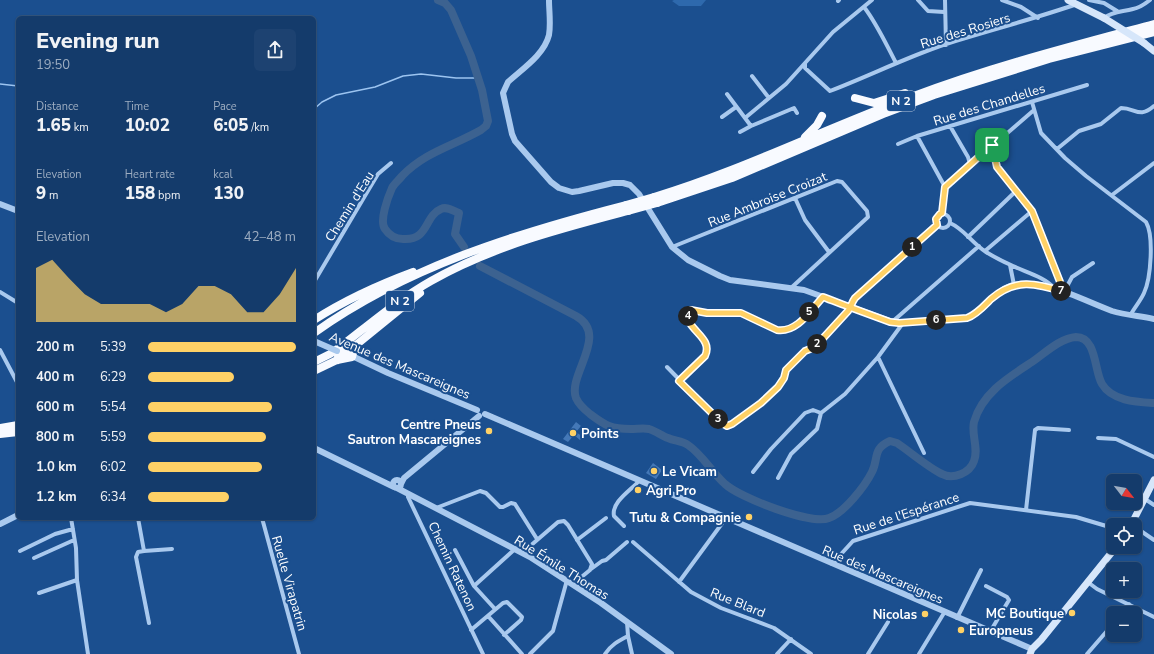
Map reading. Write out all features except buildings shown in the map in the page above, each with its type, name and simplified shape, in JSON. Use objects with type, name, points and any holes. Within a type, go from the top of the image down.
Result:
[{"type":"highway","name":"N 2","points":[[656,200],[725,174],[874,111],[948,84],[1028,58],[1154,24]]},
{"type":"highway","name":"N 2","points":[[316,361],[335,350],[397,303],[430,281],[457,267],[494,251],[552,231],[732,178],[883,114],[934,95],[1049,59],[1154,32]]},
{"type":"highway","points":[[855,98],[874,103],[935,84],[948,84]]},
{"type":"highway","points":[[794,144],[812,131],[821,120],[822,116]]},
{"type":"highway","name":"N 2","points":[[316,332],[346,311],[432,268],[503,240],[566,220],[627,208]]},
{"type":"highway","points":[[316,370],[356,345],[416,296],[494,251]]},
{"type":"highway","points":[[316,319],[374,287],[418,271],[432,268]]},
{"type":"highway","points":[[338,355],[352,357],[356,345]]},
{"type":"highway","points":[[0,428],[16,425]]},
{"type":"highway","points":[[0,434],[16,432]]},
{"type":"main road","points":[[1068,0],[1104,18],[1154,51]]},
{"type":"main road","points":[[1144,43],[1154,47]]},
{"type":"main road","points":[[1136,518],[1154,480]]},
{"type":"main road","points":[[1031,652],[1111,554]]},
{"type":"street","points":[[549,0],[549,34],[546,43],[540,52],[508,82],[505,87],[504,93],[512,134],[515,141],[551,182],[559,188],[572,192],[613,183],[622,183],[635,189],[672,247],[688,260],[730,280],[804,290],[892,322],[903,323],[967,318],[976,313],[1002,291],[1014,285],[1036,285],[1054,289],[1114,311],[1154,320]]},
{"type":"street","points":[[745,118],[786,84],[833,32],[872,0]]},
{"type":"street","points":[[918,0],[928,11],[944,12]]},
{"type":"street","points":[[945,0],[944,12],[946,45]]},
{"type":"street","points":[[1002,0],[1021,7],[1038,18]]},
{"type":"street","points":[[1089,0],[1104,3],[1117,11]]},
{"type":"street","points":[[1104,18],[1117,11],[1133,9],[1150,0]]},
{"type":"street","name":"Rue des Rosiers","points":[[805,63],[805,68],[830,91],[896,63],[946,45],[1038,18],[1078,4]]},
{"type":"street","points":[[864,7],[876,23],[882,39],[896,63]]},
{"type":"street","points":[[752,76],[769,98]]},
{"type":"street","name":"Rue des Chandelles","points":[[898,144],[917,136],[1087,85]]},
{"type":"street","points":[[727,94],[751,126]]},
{"type":"street","points":[[1032,102],[1041,132],[1057,150],[1086,176],[1146,222],[1150,232],[1151,246],[1146,286],[1144,294],[1131,314]]},
{"type":"street","points":[[1057,150],[1079,131],[1101,124],[1121,108],[1140,113],[1148,111],[1154,106]]},
{"type":"street","points":[[722,117],[736,107]]},
{"type":"street","points":[[740,132],[794,108],[797,113]]},
{"type":"street","points":[[945,187],[1034,110]]},
{"type":"street","points":[[950,126],[968,157],[970,164]]},
{"type":"street","points":[[917,136],[945,187],[942,213],[936,219],[937,225]]},
{"type":"street","points":[[992,145],[997,167],[1032,211],[1064,292]]},
{"type":"street","name":"Chemin d'Eau","points":[[316,279],[368,189],[378,174],[391,163]]},
{"type":"street","points":[[1112,195],[1154,163]]},
{"type":"street","name":"Rue Ambroise Croizat","points":[[672,247],[840,181],[867,212],[868,214],[866,219],[791,288]]},
{"type":"street","points":[[968,237],[1016,191]]},
{"type":"street","points":[[795,198],[805,220],[829,252]]},
{"type":"street","points":[[0,204],[16,211]]},
{"type":"street","points":[[985,251],[1032,211]]},
{"type":"street","points":[[942,213],[949,217],[950,223]]},
{"type":"street","points":[[950,223],[960,228],[968,237],[985,251],[1048,283],[1054,289]]},
{"type":"street","points":[[937,225],[944,228],[950,223]]},
{"type":"street","points":[[668,367],[679,381],[720,422],[727,426],[732,424],[761,403],[782,383],[786,370],[805,351],[815,347],[847,313],[855,298],[937,225]]},
{"type":"street","points":[[892,322],[979,246]]},
{"type":"street","points":[[1064,292],[1072,277],[1093,263]]},
{"type":"street","points":[[1010,265],[1014,285]]},
{"type":"street","points":[[0,292],[16,302]]},
{"type":"street","points":[[679,381],[705,356],[707,352],[707,344],[689,320],[689,311],[694,310],[707,313],[741,313],[782,331],[788,330],[798,324],[823,297]]},
{"type":"street","points":[[778,478],[794,450],[817,430],[821,413],[845,394],[878,357],[903,323]]},
{"type":"street","name":"Avenue des Mascareignes","points":[[316,342],[338,355]]},
{"type":"street","points":[[0,350],[16,380]]},
{"type":"street","name":"Avenue des Mascareignes","points":[[352,357],[726,518]]},
{"type":"street","points":[[878,357],[924,453]]},
{"type":"street","points":[[753,472],[771,449],[805,413],[812,410],[821,413]]},
{"type":"street","points":[[316,449],[385,482],[400,485],[480,413]]},
{"type":"street","points":[[1026,510],[1035,430],[1038,428],[1069,430]]},
{"type":"street","points":[[1098,438],[1116,439],[1154,457]]},
{"type":"street","points":[[624,526],[614,516],[614,508],[639,481]]},
{"type":"street","name":"Rue Émile Thomas","points":[[400,485],[436,508],[515,549],[567,580],[671,654]]},
{"type":"street","name":"Chemin Ratenon","points":[[400,485],[412,504],[482,654]]},
{"type":"street","name":"Rue Émile Thomas","points":[[436,508],[480,491],[484,492],[500,507],[510,503],[515,504],[537,539]]},
{"type":"street","points":[[1145,499],[1154,505]]},
{"type":"street","name":"Rue de l'Espérance","points":[[832,564],[853,541],[970,503],[982,503],[1076,517],[1106,526]]},
{"type":"street","points":[[0,524],[16,516]]},
{"type":"street","points":[[578,540],[606,518]]},
{"type":"street","points":[[679,582],[726,518]]},
{"type":"street","name":"Rue des Mascareignes","points":[[726,518],[990,632],[1031,652]]},
{"type":"street","points":[[71,520],[77,580],[88,654]]},
{"type":"street","points":[[138,520],[144,551]]},
{"type":"street","name":"Ruelle Virapatrin","points":[[263,520],[300,654]]},
{"type":"street","points":[[522,553],[558,522],[562,521],[568,525],[591,562],[590,570]]},
{"type":"street","points":[[20,551],[41,540],[73,529]]},
{"type":"street","points":[[1142,532],[1154,540]]},
{"type":"street","points":[[34,558],[74,540]]},
{"type":"street","points":[[573,584],[602,561],[606,560],[627,542]]},
{"type":"street","name":"Rue Blard","points":[[633,542],[690,592],[711,603],[774,628],[812,654]]},
{"type":"street","points":[[148,623],[136,557],[138,552],[172,549]]},
{"type":"street","points":[[474,586],[515,549]]},
{"type":"street","points":[[454,550],[474,586],[496,609]]},
{"type":"street","points":[[957,618],[981,570]]},
{"type":"street","points":[[39,593],[77,580]]},
{"type":"street","points":[[530,654],[554,631],[567,580]]},
{"type":"street","points":[[1088,583],[1097,589],[1154,617]]},
{"type":"street","points":[[986,586],[1007,597],[1009,600],[990,632]]},
{"type":"street","points":[[472,630],[503,603],[507,602],[522,617],[521,620],[504,635]]},
{"type":"street","points":[[918,654],[944,613]]},
{"type":"street","points":[[488,616],[522,654]]},
{"type":"street","points":[[627,622],[632,654]]},
{"type":"street","points":[[868,654],[888,622]]},
{"type":"street","points":[[1087,654],[1106,632]]},
{"type":"street","points":[[605,654],[610,647],[628,636]]},
{"type":"street","points":[[777,654],[791,639]]},
{"type":"shaded area","points":[[706,0],[701,6],[679,6],[672,1]]},
{"type":"waterway","points":[[438,0],[445,3],[451,10],[471,56],[482,90],[488,121],[486,126],[481,130],[430,155],[402,176],[393,186],[388,197],[383,225],[392,236],[400,239],[411,239],[418,236],[422,232],[436,212],[443,208],[448,208],[459,213],[455,234],[464,247]]},
{"type":"waterway","points":[[316,107],[322,102],[336,95],[375,87],[403,76],[421,74],[456,78],[478,78]]},
{"type":"waterway","points":[[0,84],[16,86]]},
{"type":"waterway","points":[[480,266],[576,316],[585,324],[589,334],[589,344],[577,378],[575,389],[577,401],[590,414],[605,424],[613,427],[624,429],[649,429],[686,444],[698,454],[720,480],[733,490],[760,503],[807,518],[829,518],[841,511],[869,478],[874,467],[878,451],[884,444],[890,441],[897,443],[925,464],[946,476],[956,476],[965,472],[974,461],[976,452],[973,427],[983,402],[997,387],[1014,374],[1052,347],[1070,338],[1083,338],[1088,343],[1094,356],[1099,378],[1106,390],[1125,400],[1154,403]]},
{"type":"place","name":"Centre Pneus Sautron Mascareignes","points":[[489,431]]},
{"type":"place","name":"Points","points":[[573,433]]},
{"type":"place","name":"Le Vicam","points":[[654,471]]},
{"type":"place","name":"Agri Pro","points":[[638,490]]},
{"type":"place","name":"Tutu & Compagnie","points":[[749,517]]},
{"type":"place","name":"MC Boutique","points":[[1072,613]]},
{"type":"place","name":"Nicolas","points":[[925,614]]},
{"type":"place","name":"Europneus","points":[[961,630]]},
{"type":"route","points":[[992,145],[945,187],[942,213],[937,216],[937,225],[852,301],[850,307],[848,311],[815,347],[805,351],[786,370],[782,383],[761,403],[730,426],[727,426],[722,423],[679,381],[705,356],[708,348],[707,344],[689,320],[688,313],[691,310],[700,313],[741,313],[782,331],[793,328],[798,324],[823,297],[841,304],[850,307],[890,322],[903,323],[967,318],[976,313],[1002,291],[1014,285],[1036,285],[1064,292],[1032,211],[1000,172],[997,167],[992,145]]}]
